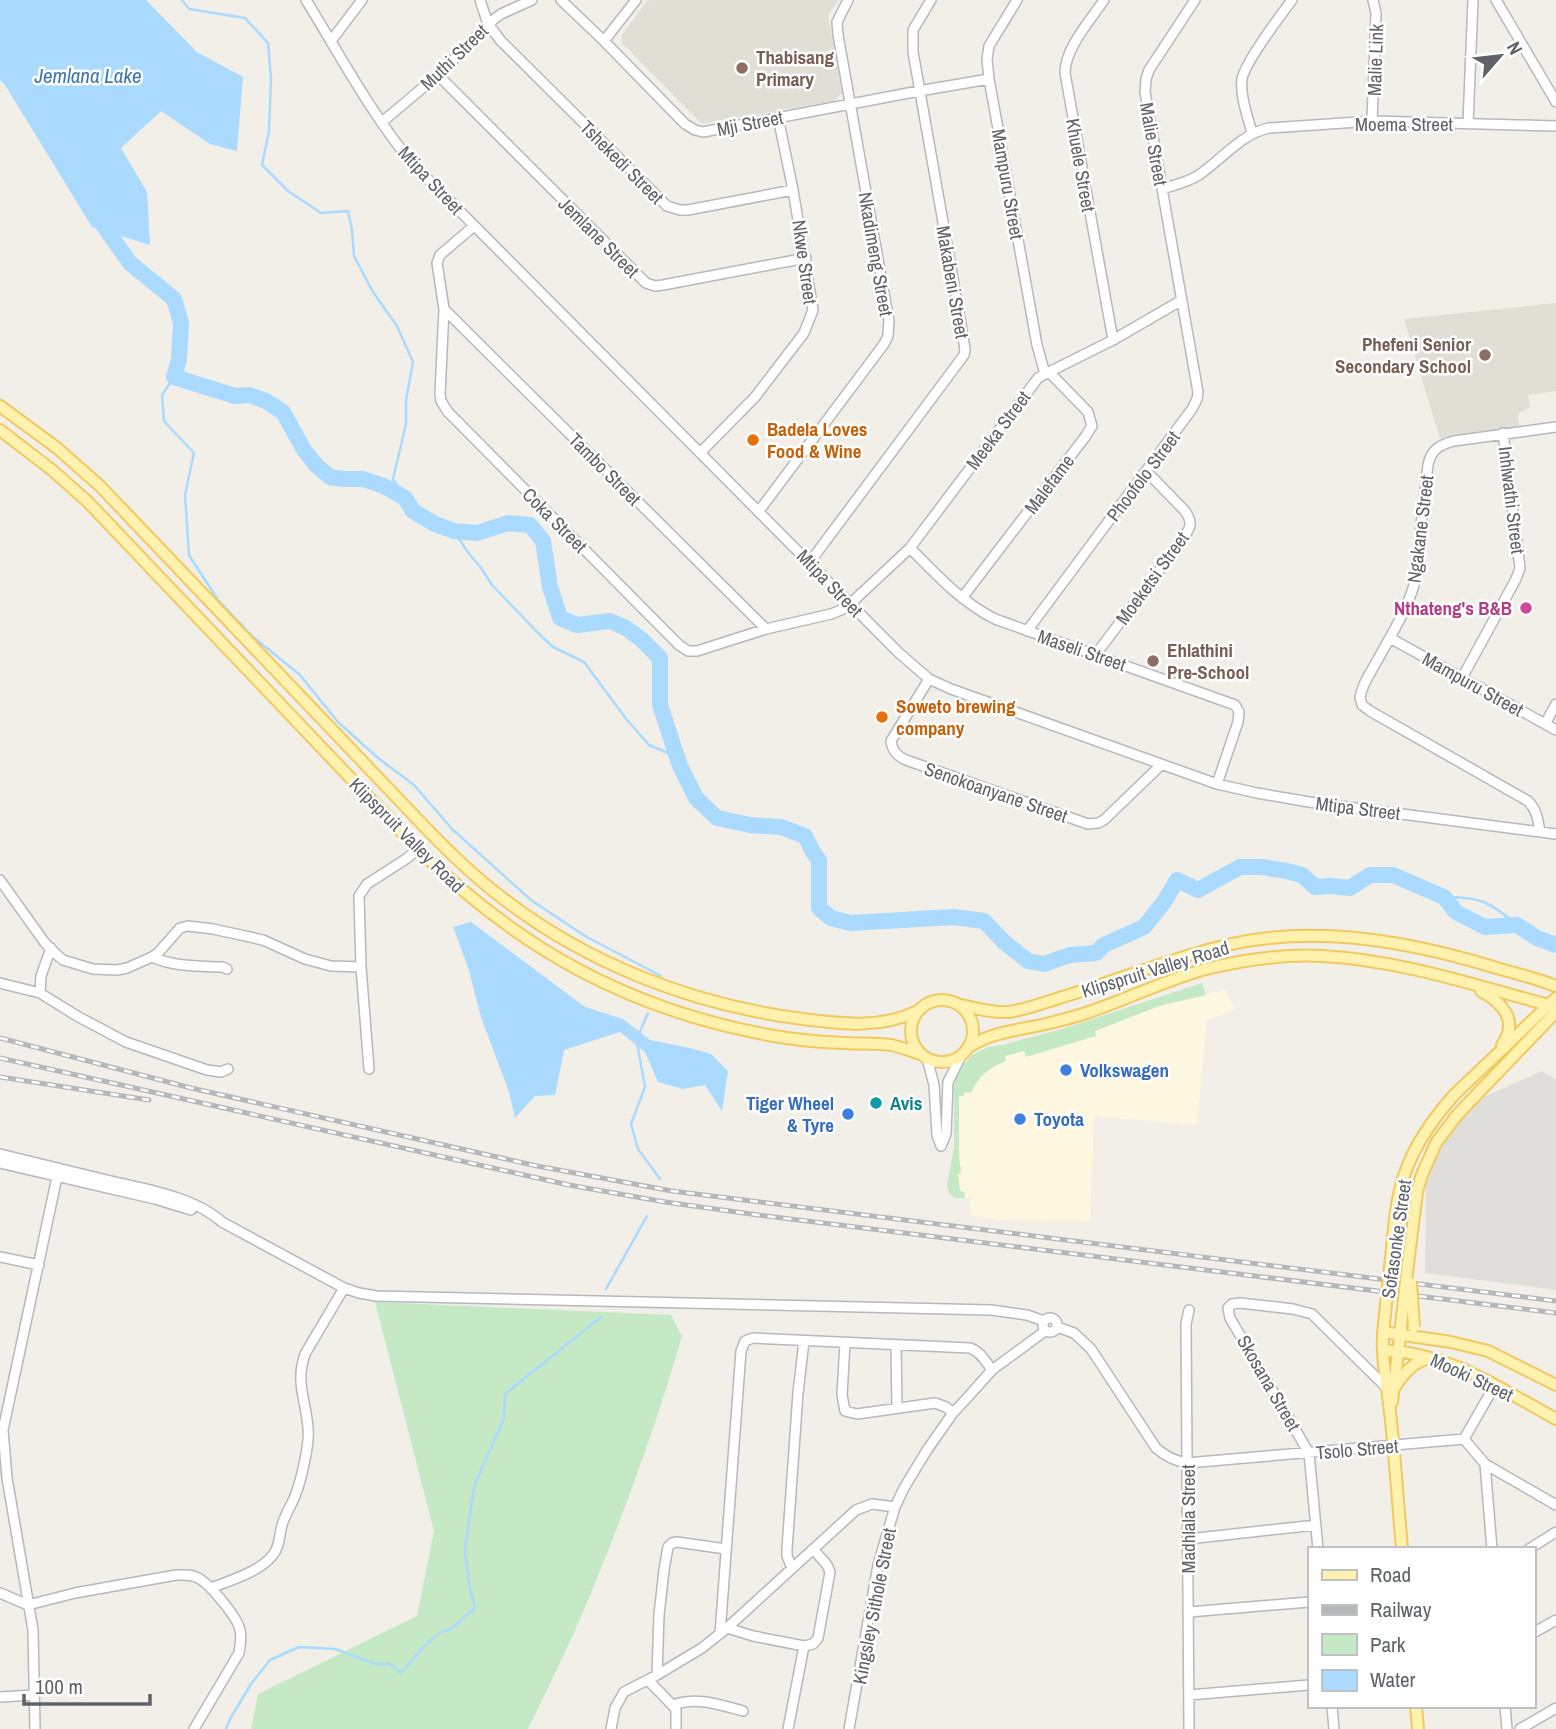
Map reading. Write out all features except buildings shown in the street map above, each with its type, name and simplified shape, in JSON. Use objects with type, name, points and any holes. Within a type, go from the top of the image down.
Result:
[{"type":"main road","name":"Klipspruit Valley Road","points":[[0,406],[57,448],[100,486],[429,832],[470,871],[523,913],[617,967],[664,986],[726,1005],[771,1015],[860,1024],[889,1022],[918,1011]]},
{"type":"main road","name":"Klipspruit Valley Road","points":[[0,430],[88,502],[418,849],[461,890],[506,925],[562,961],[622,991],[707,1022],[787,1038],[891,1045],[924,1056]]},
{"type":"main road","name":"Klipspruit Valley Road","points":[[960,1005],[991,1012],[1020,1010],[1216,947],[1285,936],[1335,937],[1397,944],[1458,956],[1550,981],[1556,986]]},
{"type":"main road","name":"Klipspruit Valley Road","points":[[969,1047],[983,1038],[1087,1013],[1205,970],[1252,960],[1289,956],[1346,958],[1391,965],[1554,1006]]},
{"type":"main road","points":[[1454,980],[1483,992],[1502,1005],[1509,1030],[1495,1056]]},
{"type":"main road","points":[[936,1000],[949,1000],[960,1005],[973,1024],[973,1037],[969,1047],[953,1060],[943,1062],[924,1056],[914,1044],[911,1033],[912,1022],[918,1011],[936,1000]]},
{"type":"main road","name":"Sofasonke Street","points":[[1390,1389],[1409,1274],[1414,1209],[1420,1177],[1436,1143],[1457,1115],[1541,1028],[1554,1006]]},
{"type":"main road","name":"Sofasonke Street","points":[[1402,1547],[1383,1328],[1400,1190],[1405,1171],[1413,1152],[1440,1110],[1495,1056],[1554,1006]]},
{"type":"main road","points":[[1541,1028],[1556,1021]]},
{"type":"main road","points":[[1409,1274],[1415,1332]]},
{"type":"main road","name":"Mooki Street","points":[[1383,1328],[1415,1332],[1488,1351],[1556,1385]]},
{"type":"main road","name":"Mooki Street","points":[[1383,1350],[1433,1357],[1464,1369],[1556,1419]]},
{"type":"main road","points":[[1390,1389],[1412,1366],[1433,1357]]},
{"type":"main road","points":[[1416,1708],[1418,1729]]},
{"type":"street","name":"Mtipa Street","points":[[306,0],[382,122],[413,164],[850,604],[929,680],[1217,784],[1309,802],[1556,834]]},
{"type":"street","points":[[331,41],[362,0]]},
{"type":"street","points":[[480,0],[488,24]]},
{"type":"street","name":"Muthi Street","points":[[382,122],[438,75],[488,24],[501,14],[532,0]]},
{"type":"street","name":"Mji Street","points":[[561,0],[685,124],[703,132],[989,79]]},
{"type":"street","points":[[604,41],[636,0]]},
{"type":"street","name":"Nkadimeng Street","points":[[759,512],[888,336],[888,321],[837,27],[839,15],[848,0]]},
{"type":"street","name":"Makabeni Street","points":[[810,562],[964,355],[912,40],[913,30],[930,0]]},
{"type":"street","name":"Mampuru Street","points":[[1017,0],[989,46],[987,59],[1037,345],[1047,373]]},
{"type":"street","name":"Khuele Street","points":[[1104,0],[1070,50],[1065,73],[1113,340]]},
{"type":"street","name":"Malie Street","points":[[1182,300],[1145,92],[1149,70],[1195,0]]},
{"type":"street","points":[[1252,133],[1243,94],[1242,76],[1292,0]]},
{"type":"street","name":"Malie Link","points":[[1372,121],[1376,13],[1373,0]]},
{"type":"street","points":[[1468,124],[1473,0]]},
{"type":"street","points":[[1496,0],[1556,102]]},
{"type":"street","name":"Tshekedi Street","points":[[488,24],[501,41],[667,206],[688,210],[793,190]]},
{"type":"street","name":"Jemlane Street","points":[[438,75],[646,283],[663,285],[806,258]]},
{"type":"street","name":"Nkwe Street","points":[[701,452],[755,397],[804,333],[813,310],[806,258],[778,117]]},
{"type":"street","name":"Moema Street","points":[[1162,189],[1198,176],[1252,133],[1269,128],[1372,121],[1556,126]]},
{"type":"street","name":"Coka Street","points":[[474,226],[438,259],[444,309],[440,394],[443,406],[679,645],[688,651],[697,651],[766,629],[831,614],[850,604]]},
{"type":"street","name":"Meeka Street","points":[[850,604],[910,548],[1033,384],[1047,373],[1113,340],[1182,300]]},
{"type":"street","name":"Phoofolo Street","points":[[1027,631],[1198,398],[1182,300]]},
{"type":"street","name":"Tambo Street","points":[[444,309],[766,629]]},
{"type":"street","name":"Malefame","points":[[962,598],[1090,430],[1088,412],[1047,373]]},
{"type":"street","name":"Ngakane Street","points":[[1540,832],[1537,814],[1528,801],[1362,705],[1360,696],[1414,585],[1431,453],[1446,443],[1556,427]]},
{"type":"street","name":"Inhlwathi Street","points":[[1462,678],[1520,568],[1503,433]]},
{"type":"street","name":"Moeketsi Street","points":[[1096,654],[1184,539],[1191,525],[1185,511],[1146,471]]},
{"type":"street","name":"Maseli Street","points":[[910,548],[962,598],[985,614],[1235,705],[1240,715],[1217,784]]},
{"type":"street","name":"Mampuru Street","points":[[1390,638],[1556,730]]},
{"type":"street","name":"Senokoanyane Street","points":[[929,680],[891,741],[893,750],[900,758],[1093,824],[1104,820],[1161,765]]},
{"type":"street","points":[[1545,724],[1556,704]]},
{"type":"street","points":[[369,1069],[361,967],[358,902],[360,892],[367,884],[418,849]]},
{"type":"street","points":[[0,880],[63,960],[93,969],[107,971],[127,968],[158,953],[180,928],[195,926],[263,940],[305,959],[331,966],[361,967]]},
{"type":"street","points":[[40,993],[41,976],[51,948]]},
{"type":"street","points":[[152,957],[184,966],[227,969]]},
{"type":"street","points":[[0,983],[40,993],[132,1045],[207,1070],[220,1072],[228,1069]]},
{"type":"street","points":[[924,1056],[933,1079],[937,1135],[941,1146],[946,1134],[948,1082],[961,1056]]},
{"type":"street","points":[[0,1154],[164,1194],[215,1216],[222,1222]]},
{"type":"street","points":[[0,1163],[175,1204],[222,1222],[344,1288],[376,1296],[991,1310],[1027,1315],[1044,1326],[1049,1333],[1057,1327],[1074,1333],[1091,1349],[1157,1448],[1168,1457],[1188,1463]]},
{"type":"street","points":[[35,1729],[33,1630],[4,1477],[3,1441],[4,1423],[57,1177]]},
{"type":"street","points":[[0,1257],[39,1265]]},
{"type":"street","points":[[211,1588],[246,1574],[268,1559],[277,1548],[282,1523],[295,1495],[308,1443],[309,1431],[300,1380],[301,1365],[304,1354],[344,1288]]},
{"type":"street","name":"Skosana Street","points":[[1318,1547],[1309,1453],[1230,1318],[1228,1308],[1232,1304],[1240,1303],[1312,1314],[1390,1389]]},
{"type":"street","name":"Madhlala Street","points":[[1189,1310],[1186,1324],[1189,1729]]},
{"type":"street","name":"Kingsley Sithole Street","points":[[849,1729],[878,1565],[895,1507],[914,1470],[953,1413],[992,1370],[1044,1326]]},
{"type":"street","points":[[723,1631],[726,1549],[745,1341],[752,1338],[973,1348],[992,1370]]},
{"type":"street","points":[[792,1568],[787,1549],[804,1341]]},
{"type":"street","points":[[845,1343],[842,1395],[845,1410],[857,1414],[935,1404],[946,1407],[953,1413]]},
{"type":"street","points":[[896,1345],[897,1408]]},
{"type":"street","points":[[1495,1385],[1464,1439],[1485,1464],[1556,1505]]},
{"type":"street","name":"Tsolo Street","points":[[1188,1463],[1464,1439]]},
{"type":"street","points":[[1485,1464],[1492,1547]]},
{"type":"street","points":[[611,1729],[620,1697],[632,1687],[702,1648],[860,1507],[872,1504],[895,1507]]},
{"type":"street","points":[[1188,1539],[1316,1525]]},
{"type":"street","points":[[1532,1547],[1556,1532]]},
{"type":"street","points":[[676,1729],[677,1713],[652,1678],[668,1547],[677,1542],[726,1549]]},
{"type":"street","points":[[723,1631],[804,1646],[813,1644],[818,1638],[829,1576],[827,1564],[813,1549]]},
{"type":"street","points":[[0,1593],[28,1605],[75,1593],[176,1575],[201,1579],[239,1625],[241,1642],[239,1653],[194,1729]]},
{"type":"street","points":[[1189,1612],[1308,1602]]},
{"type":"street","points":[[1535,1632],[1556,1620]]},
{"type":"street","points":[[788,1729],[804,1646]]},
{"type":"street","points":[[1189,1695],[1308,1685]]},
{"type":"street","points":[[0,1697],[34,1695]]},
{"type":"street","points":[[673,1705],[685,1701],[706,1702],[743,1711]]},
{"type":"street","points":[[1332,1708],[1334,1729]]},
{"type":"street","points":[[1505,1708],[1507,1729]]},
{"type":"street","points":[[1520,1729],[1556,1708]]},
{"type":"shaded area","name":"Thabisang Primary","points":[[649,0],[838,0],[828,16],[842,93],[834,101],[702,124],[622,43],[621,36]]},
{"type":"shaded area","name":"Phefeni Senior Secondary School","points":[[1556,303],[1556,391],[1528,395],[1530,407],[1518,414],[1519,426],[1440,439],[1404,319]]},
{"type":"shaded area","points":[[1225,990],[1235,1009],[1207,1020],[1197,1125],[1094,1116],[1090,1221],[999,1220],[971,1216],[970,1198],[965,1198],[959,1186],[959,1096],[963,1096],[964,1092],[971,1093],[977,1081],[1005,1061],[1005,1056],[1024,1050],[1026,1056],[1096,1036],[1094,1031],[1159,1006]]},
{"type":"shaded area","points":[[1542,1071],[1556,1080],[1556,1290],[1425,1273],[1426,1177],[1452,1127],[1481,1098]]},
{"type":"green space","points":[[1202,983],[1206,995],[1159,1006],[1095,1031],[1096,1036],[1026,1057],[1024,1051],[1005,1056],[1006,1061],[985,1073],[971,1093],[965,1092],[963,1096],[959,1096],[961,1172],[958,1175],[960,1191],[964,1192],[965,1198],[955,1198],[949,1193],[947,1185],[954,1148],[954,1085],[959,1071],[972,1055],[988,1047],[1062,1029]]},
{"type":"green space","points":[[375,1302],[671,1315],[682,1336],[647,1447],[606,1556],[570,1641],[528,1729],[251,1729],[258,1694],[417,1616],[434,1531]]},
{"type":"water","name":"Jemlana Lake","points":[[0,0],[146,0],[197,52],[243,77],[237,151],[210,144],[161,111],[121,148],[147,192],[150,245],[92,227],[0,80]]},
{"type":"water","points":[[471,922],[585,1007],[623,1019],[650,1040],[711,1054],[728,1071],[722,1111],[705,1085],[683,1089],[658,1082],[645,1052],[620,1032],[564,1050],[555,1095],[535,1096],[515,1118],[509,1092],[481,1017],[468,967],[453,927]]},
{"type":"waterway","points":[[182,0],[189,9],[245,18],[268,43],[271,78],[269,131],[262,165],[288,191],[321,213],[348,211],[354,256],[373,292],[397,326],[413,362],[406,400],[406,424],[393,479],[405,498]]},
{"type":"waterway","points":[[96,215],[130,263],[174,299],[181,323],[179,359],[174,377],[235,396],[249,395],[266,401],[283,412],[304,450],[330,477],[363,479],[384,486],[405,498],[413,511],[435,524],[454,531],[477,533],[508,523],[530,525],[543,541],[550,587],[560,618],[577,625],[610,621],[641,639],[660,658],[660,705],[680,766],[696,798],[717,818],[750,825],[781,827],[805,836],[819,860],[819,908],[831,918],[850,923],[954,917],[984,921],[1028,961],[1044,964],[1070,955],[1096,953],[1104,945],[1144,927],[1177,880],[1198,890],[1240,867],[1262,867],[1302,875],[1315,887],[1350,888],[1370,875],[1393,875],[1444,897],[1456,912],[1485,927],[1517,925],[1537,938],[1556,945]]},
{"type":"waterway","points":[[174,377],[162,395],[164,421],[194,453],[185,495],[189,555],[218,600],[252,636],[300,675],[338,722],[378,758],[414,785],[452,829],[531,900],[585,936],[661,976]]},
{"type":"waterway","points":[[454,531],[492,585],[537,632],[553,647],[584,662],[649,745],[677,757]]},
{"type":"waterway","points":[[1444,897],[1484,902],[1517,925]]},
{"type":"waterway","points":[[639,1034],[648,1013]]},
{"type":"waterway","points":[[637,1043],[645,1087],[631,1124],[638,1149],[660,1179]]},
{"type":"waterway","points":[[606,1289],[647,1216]]},
{"type":"waterway","points":[[226,1729],[251,1684],[270,1660],[299,1647],[335,1649],[376,1664],[390,1664],[401,1673],[425,1645],[441,1632],[451,1629],[475,1608],[465,1551],[470,1513],[475,1484],[504,1418],[505,1394],[601,1317]]},
{"type":"railway","points":[[0,1038],[191,1088],[537,1166],[672,1191],[1556,1301]]},
{"type":"railway","points":[[0,1058],[569,1185],[665,1202],[1556,1313]]},
{"type":"railway","points":[[0,1077],[149,1100]]},
{"type":"place","name":"Thabisang Primary","points":[[742,68]]},
{"type":"place","name":"Phefeni Senior Secondary School","points":[[1485,355]]},
{"type":"place","name":"Badela Loves Food & Wine","points":[[753,440]]},
{"type":"place","name":"Nthateng's B&B","points":[[1526,608]]},
{"type":"place","name":"Ehlathini Pre-School","points":[[1153,661]]},
{"type":"place","name":"Soweto brewing company","points":[[882,717]]},
{"type":"place","name":"Volkswagen","points":[[1066,1070]]},
{"type":"place","name":"Avis","points":[[876,1103]]},
{"type":"place","name":"Tiger Wheel & Tyre","points":[[848,1114]]},
{"type":"place","name":"Toyota","points":[[1020,1119]]}]
